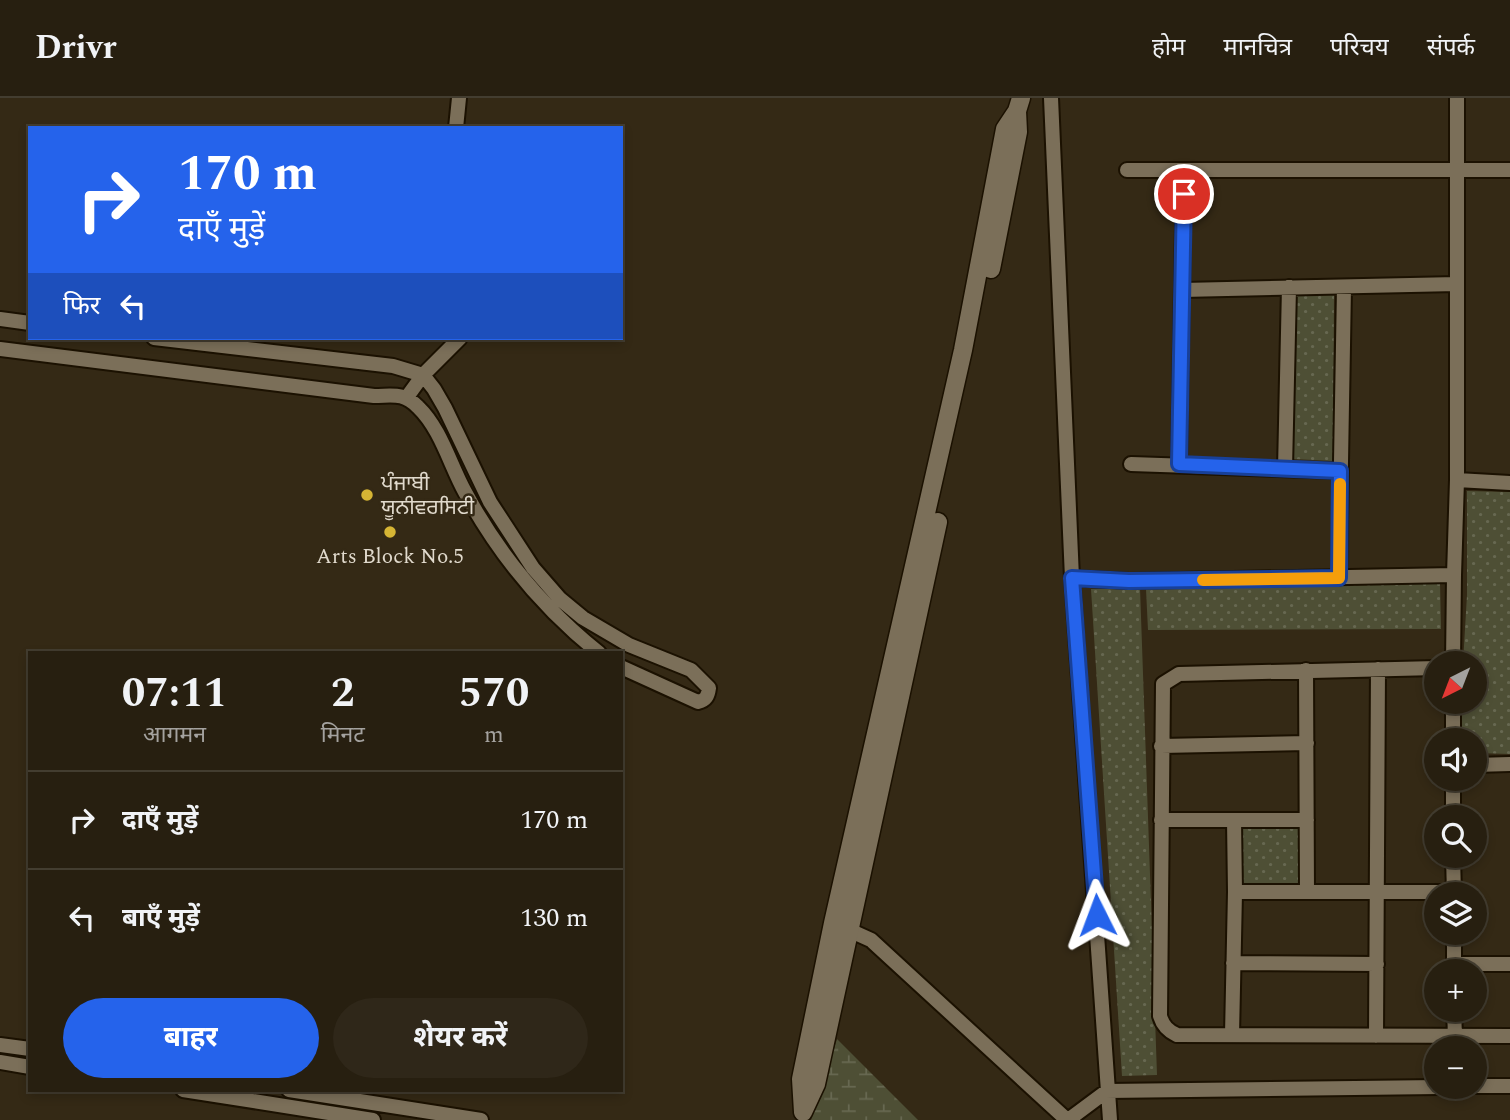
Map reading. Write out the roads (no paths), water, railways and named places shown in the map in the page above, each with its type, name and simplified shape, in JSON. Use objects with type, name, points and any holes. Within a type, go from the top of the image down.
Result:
[{"type":"street","points":[[456,126],[459,98]]},
{"type":"street","points":[[1051,98],[1072,578],[1110,1120]]},
{"type":"street","points":[[1453,651],[1457,481],[1457,98]]},
{"type":"street","points":[[802,1116],[816,1084],[841,926],[973,360],[990,242],[1018,132],[1019,104]]},
{"type":"street","points":[[1127,170],[1510,170]]},
{"type":"street","points":[[1179,464],[1184,170]]},
{"type":"street","points":[[1182,290],[1457,285]]},
{"type":"street","points":[[1339,578],[1344,286]]},
{"type":"street","points":[[1285,468],[1289,288]]},
{"type":"street","points":[[0,319],[28,323]]},
{"type":"street","points":[[171,340],[393,366],[423,375],[445,408],[490,502],[533,568],[560,598],[604,632],[691,670],[709,688],[709,694],[704,701],[698,702],[623,668]]},
{"type":"street","points":[[407,397],[423,375],[458,340]]},
{"type":"street","points":[[0,349],[374,396],[407,397],[421,409],[435,429],[464,492],[496,543],[561,622],[597,651]]},
{"type":"street","points":[[1131,464],[1340,471]]},
{"type":"street","points":[[1457,481],[1510,483]]},
{"type":"street","points":[[1072,578],[1129,581],[1454,575]]},
{"type":"street","points":[[1424,667],[1179,674],[1163,684],[1160,1016],[1162,1024],[1178,1035],[1424,1036]]},
{"type":"street","points":[[1376,1036],[1378,669]]},
{"type":"street","points":[[1306,670],[1307,892]]},
{"type":"street","points":[[1161,746],[1307,743]]},
{"type":"street","points":[[1487,765],[1510,764]]},
{"type":"street","points":[[1161,820],[1307,820]]},
{"type":"street","points":[[1231,1035],[1234,820]]},
{"type":"street","points":[[1235,892],[1424,893]]},
{"type":"street","points":[[841,926],[871,940],[1067,1120],[1107,1091],[1424,1087]]},
{"type":"street","points":[[1233,963],[1377,964]]},
{"type":"street","points":[[1487,965],[1510,964]]},
{"type":"street","points":[[1454,1022],[1455,1036]]},
{"type":"street","points":[[1487,1036],[1510,1036]]},
{"type":"street","points":[[0,1045],[28,1049]]},
{"type":"street","points":[[0,1062],[28,1067]]},
{"type":"street","points":[[1487,1086],[1510,1086]]},
{"type":"street","points":[[194,1092],[336,1117],[373,1120]]},
{"type":"street","points":[[302,1092],[481,1120]]},
{"type":"street","points":[[336,1117],[339,1098]]},
{"type":"place","name":"ਪੰਜਾਬੀ ਯੂਨੀਵਰਸਿਟੀ","points":[[367,495]]},
{"type":"place","name":"Arts Block No.5","points":[[390,532]]}]
